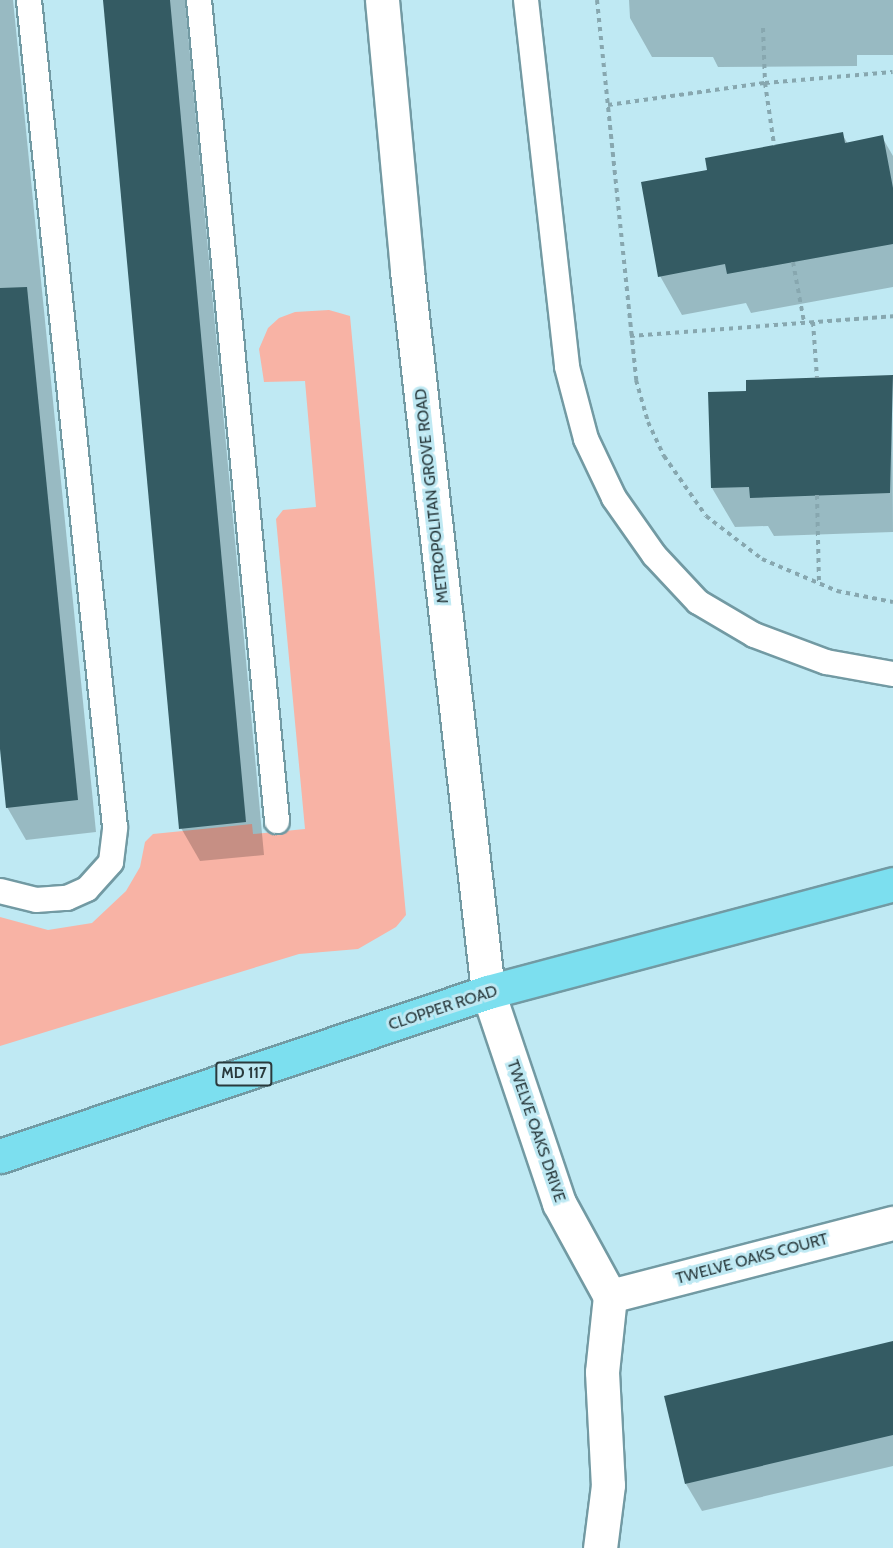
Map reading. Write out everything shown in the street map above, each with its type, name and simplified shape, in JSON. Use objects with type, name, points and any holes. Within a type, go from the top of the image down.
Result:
[{"type":"main road","name":"CLOPPER ROAD","points":[[0,1156],[488,992],[893,884]]},
{"type":"street","name":"METROPOLITAN GROVE ROAD","points":[[382,0],[407,271],[488,992]]},
{"type":"street","name":"TWELVE OAKS DRIVE","points":[[488,992],[559,1203],[610,1296]]},
{"type":"street","name":"TWELVE OAKS COURT","points":[[610,1296],[893,1223]]},
{"type":"street","points":[[600,1548],[608,1485],[603,1372],[610,1296]]},
{"type":"lane","points":[[0,891],[36,900],[67,898],[87,890],[111,862],[115,827],[29,0]]},
{"type":"lane","points":[[199,0],[276,820]]},
{"type":"lane","points":[[526,0],[567,367],[586,439],[614,498],[654,555],[698,602],[754,635],[826,662],[893,674]]},
{"type":"path","points":[[597,0],[630,336],[648,422],[683,487],[706,516],[730,536],[762,559],[819,585],[871,600],[893,602]]},
{"type":"path","points":[[763,28],[765,83],[774,145]]},
{"type":"path","points":[[608,105],[765,83],[893,72]]},
{"type":"path","points":[[793,262],[804,322]]},
{"type":"path","points":[[630,336],[893,316]]},
{"type":"path","points":[[813,322],[818,378]]},
{"type":"path","points":[[816,495],[819,585]]},
{"type":"shaded area","points":[[329,310],[350,316],[406,915],[396,927],[358,949],[299,954],[0,1046],[0,917],[48,930],[92,923],[126,891],[140,867],[145,842],[153,834],[252,824],[253,834],[305,829],[276,519],[283,510],[316,507],[305,381],[264,382],[259,349],[268,328],[279,318],[295,312]]},
{"type":"building","points":[[103,0],[170,0],[246,822],[179,829]]},
{"type":"building","points":[[843,132],[845,143],[883,135],[893,188],[893,244],[727,274],[725,264],[658,277],[641,182],[707,170],[705,158]]},
{"type":"building","points":[[27,287],[78,800],[6,808],[0,749],[0,288]]},
{"type":"building","points":[[893,375],[890,493],[750,498],[749,487],[711,488],[708,392],[746,391],[746,380]]},
{"type":"building","points":[[893,1341],[893,1435],[685,1484],[664,1396]]}]
